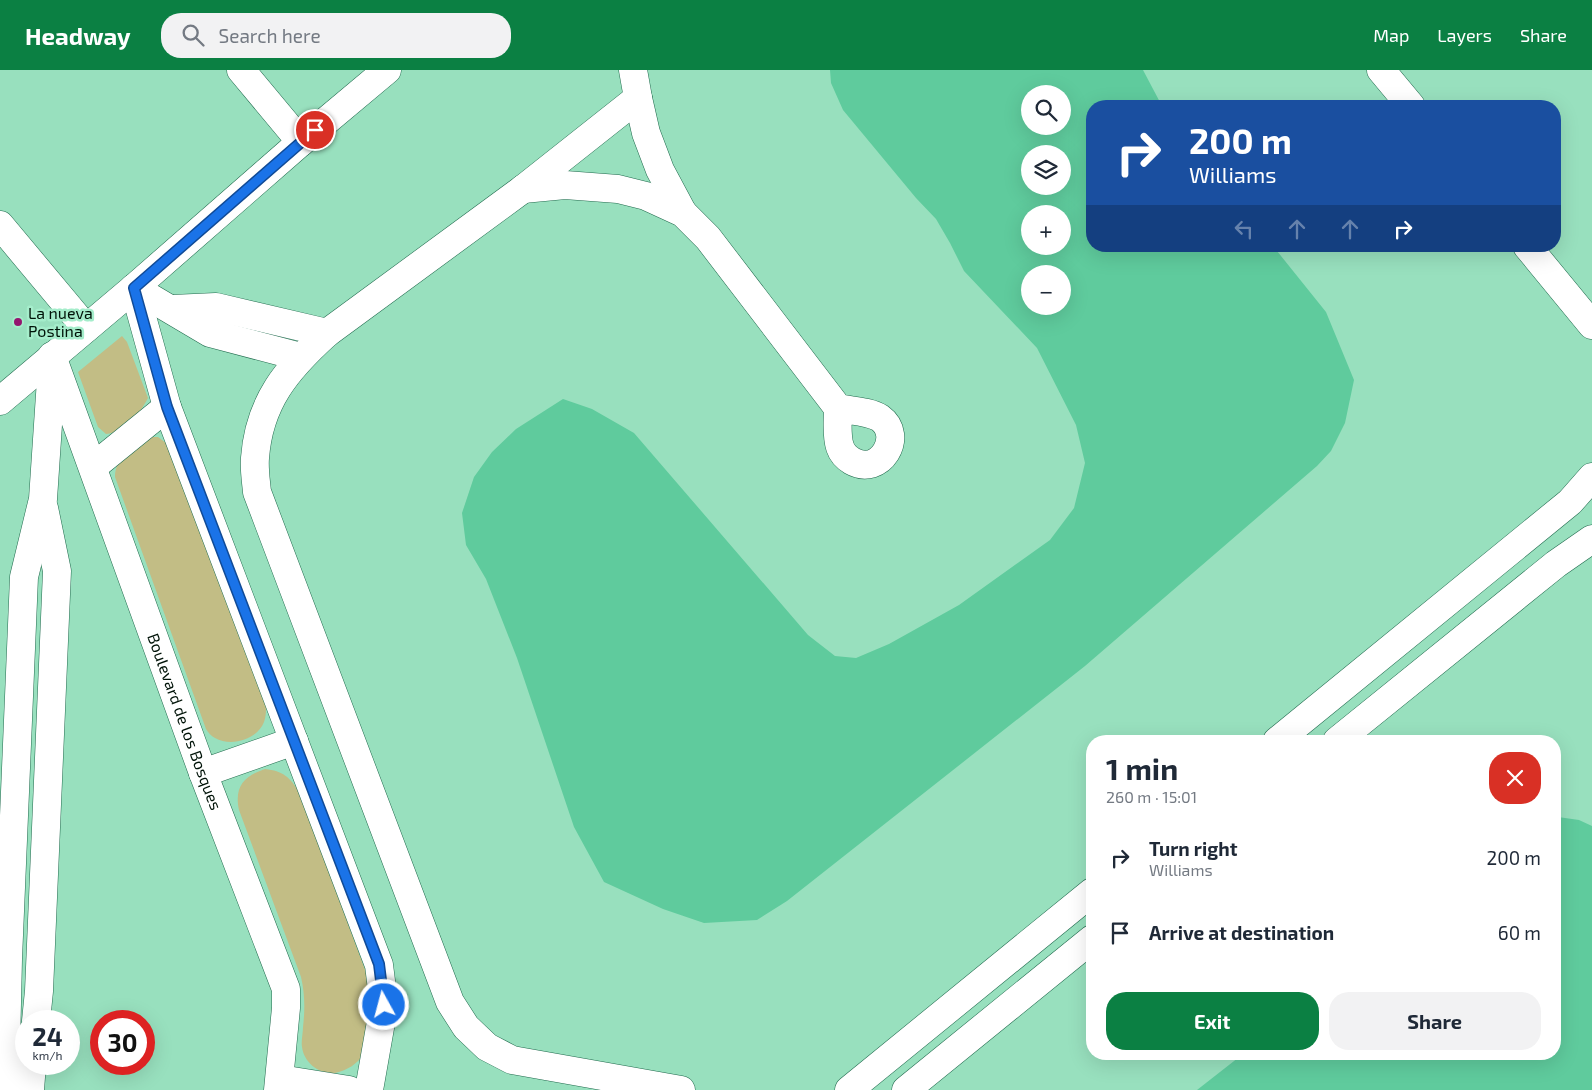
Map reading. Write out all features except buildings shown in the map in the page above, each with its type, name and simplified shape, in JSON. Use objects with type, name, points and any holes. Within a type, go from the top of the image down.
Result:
[{"type":"street","points":[[241,70],[301,142]]},
{"type":"street","points":[[0,401],[387,70]]},
{"type":"street","points":[[633,70],[646,133],[660,170],[683,212],[708,238],[838,408]]},
{"type":"street","points":[[1381,70],[1406,100]]},
{"type":"street","points":[[638,98],[524,189],[328,333],[301,357],[272,394],[259,426],[254,459],[257,492],[450,1002],[466,1027],[487,1047],[512,1060],[681,1090]]},
{"type":"street","points":[[524,189],[565,185],[618,189],[646,196],[683,212]]},
{"type":"street","points":[[0,225],[86,328]]},
{"type":"street","points":[[1532,252],[1592,325]]},
{"type":"street","points":[[134,288],[210,333],[301,357]]},
{"type":"street","points":[[134,288],[167,407],[379,964],[384,1005],[369,1090]]},
{"type":"street","points":[[172,310],[216,308],[328,333]]},
{"type":"street","points":[[5,1090],[8,959],[24,576],[42,500],[52,356]]},
{"type":"street","name":"Boulevard de los Bosques","points":[[52,356],[203,773],[286,989],[279,1084]]},
{"type":"street","points":[[93,467],[167,407]]},
{"type":"street","points":[[1284,735],[1570,502],[1592,477]]},
{"type":"street","points":[[37,1010],[57,571],[42,500]]},
{"type":"street","points":[[1344,735],[1556,564],[1592,540]]},
{"type":"street","points":[[203,773],[294,741]]},
{"type":"street","points":[[850,1090],[1086,897]]},
{"type":"street","points":[[906,1090],[1086,944]]},
{"type":"street","points":[[30,1090],[31,1075]]},
{"type":"street","points":[[279,1084],[349,1090]]},
{"type":"shaded area","points":[[830,70],[1143,70],[1159,100],[1086,100],[1086,252],[1278,252],[1326,312],[1354,380],[1345,423],[1331,451],[1317,466],[1085,666],[787,901],[757,920],[704,923],[663,909],[604,882],[574,827],[517,658],[486,579],[466,545],[462,513],[474,477],[492,452],[516,429],[563,399],[592,409],[634,433],[808,635],[835,656],[856,658],[889,644],[959,605],[1050,540],[1074,508],[1085,463],[1076,425],[1037,348],[964,271],[936,219],[916,198],[843,110],[831,83]]},
{"type":"shaded area","points":[[122,336],[127,342],[148,398],[131,422],[120,430],[106,434],[98,427],[78,372]]},
{"type":"shaded area","points":[[149,437],[158,437],[166,443],[266,706],[265,718],[261,728],[243,740],[236,742],[221,741],[212,736],[206,729],[115,477],[118,464],[122,458]]},
{"type":"shaded area","points":[[265,769],[277,771],[285,776],[299,792],[370,983],[373,996],[364,1054],[352,1066],[335,1073],[318,1070],[309,1063],[303,1053],[304,1002],[301,977],[239,810],[238,795],[242,784],[251,775]]},
{"type":"shaded area","points":[[1561,817],[1579,820],[1592,826],[1592,1090],[1197,1090],[1235,1060],[1561,1060]]},
{"type":"place","name":"La nueva Postina","points":[[18,322]]},
{"type":"route","points":[[315,130],[134,288],[167,407],[379,964],[384,1005]]}]
